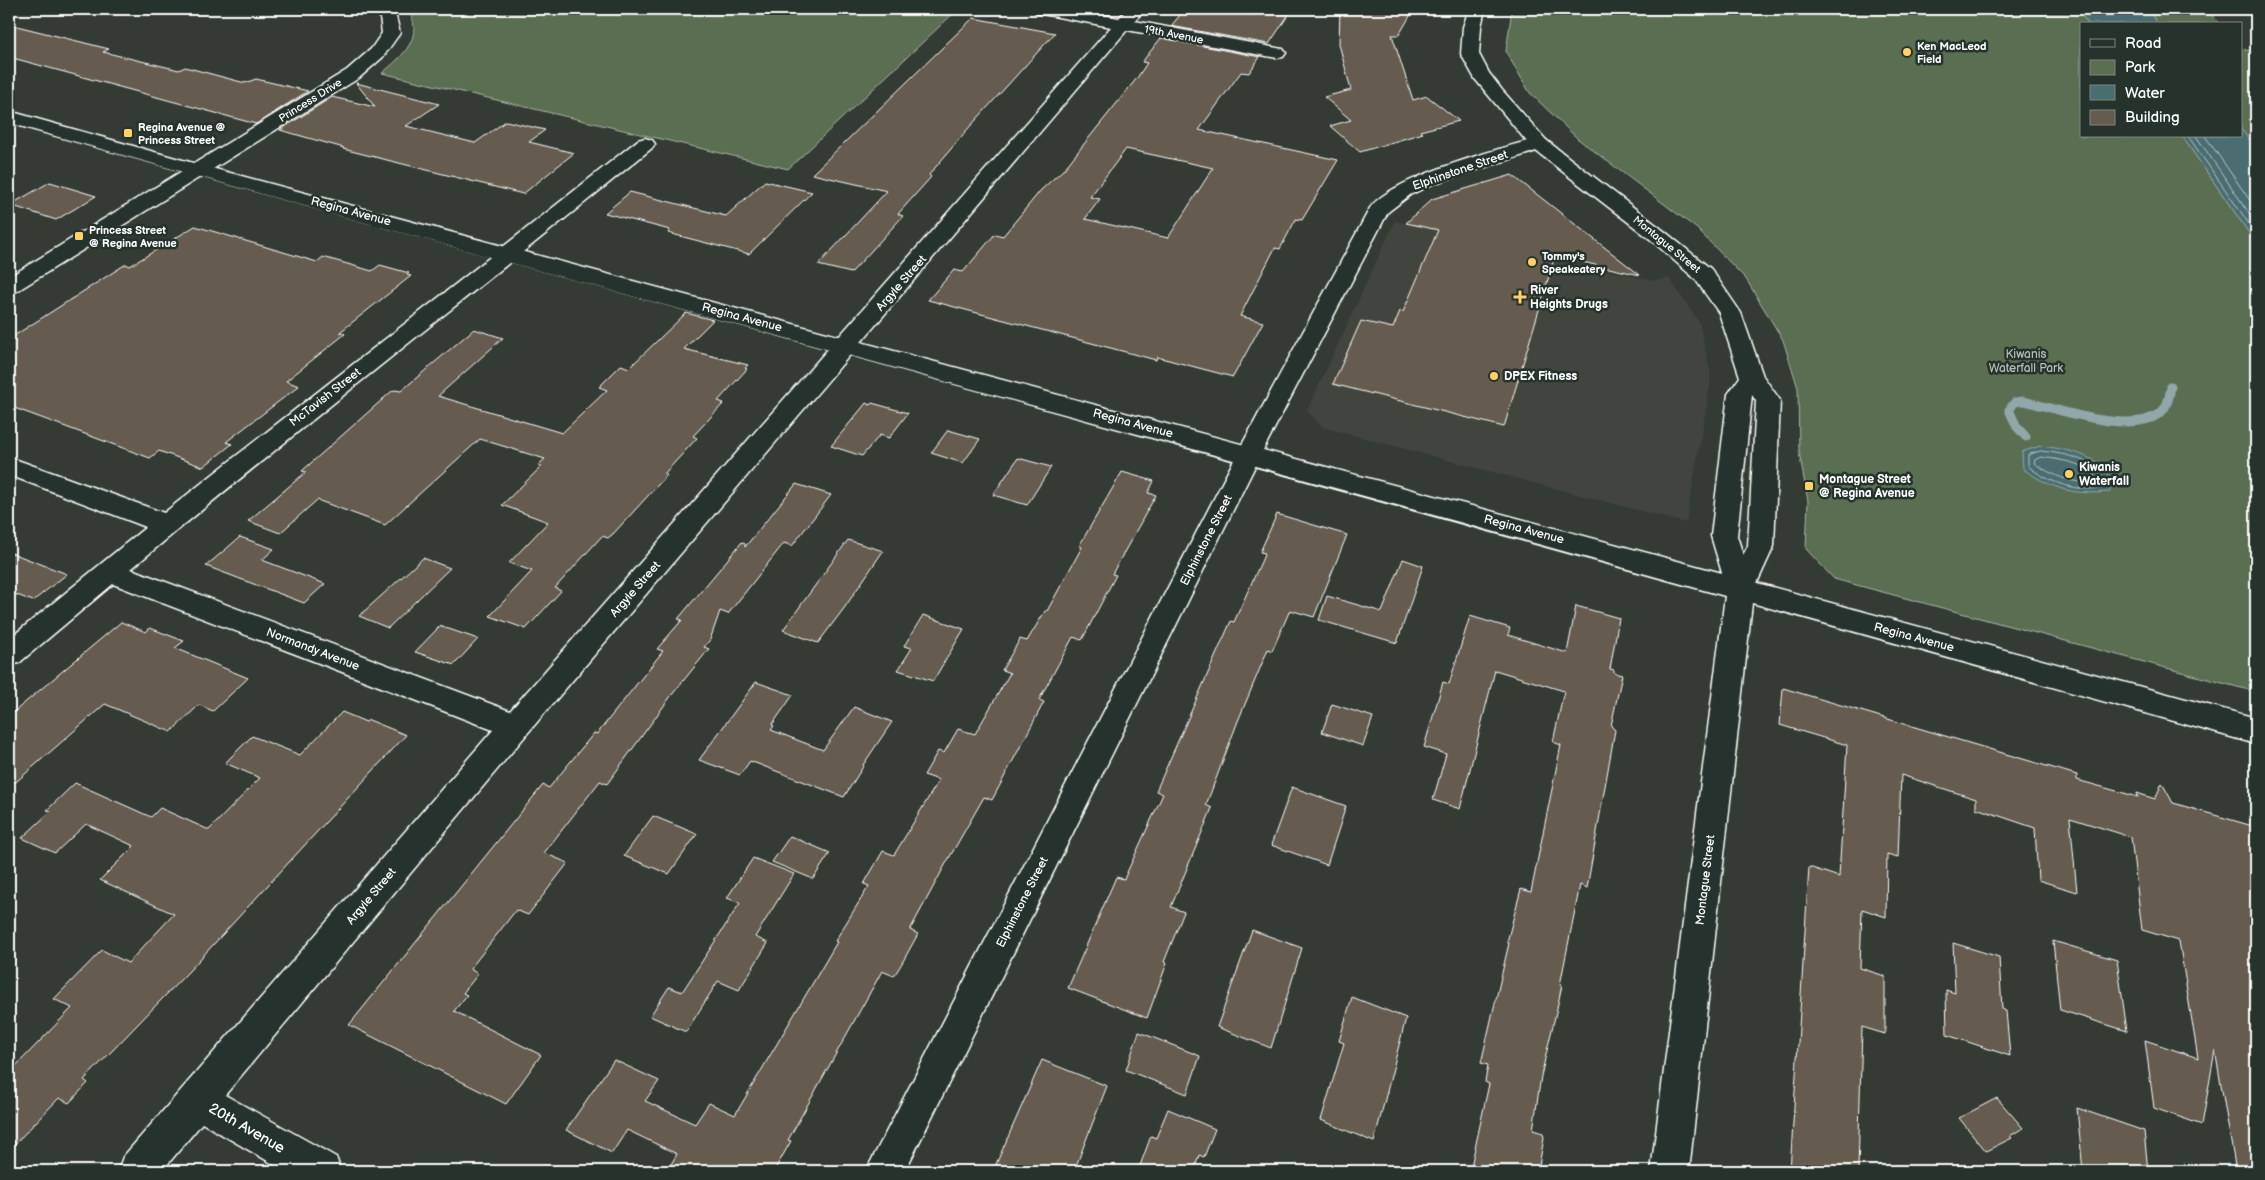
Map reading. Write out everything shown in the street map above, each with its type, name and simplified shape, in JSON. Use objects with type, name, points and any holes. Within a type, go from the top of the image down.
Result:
[{"type":"street","name":"Princess Drive","points":[[196,170],[353,74],[377,53],[391,32],[388,17],[382,9]]},
{"type":"street","name":"19th Avenue","points":[[1042,9],[1130,16],[1277,53]]},
{"type":"street","points":[[1477,9],[1472,27],[1470,54],[1481,75],[1539,144]]},
{"type":"street","name":"Argyle Street","points":[[137,1171],[515,726],[1130,16]]},
{"type":"street","name":"Regina Avenue","points":[[9,117],[196,170],[1249,454],[2256,731]]},
{"type":"street","name":"McTavish Street","points":[[9,655],[167,524],[645,144]]},
{"type":"street","name":"Montague Street","points":[[1539,144],[1657,235],[1703,274],[1730,313],[1752,378],[1768,400],[1761,546],[1740,589],[1670,1171]]},
{"type":"street","name":"Elphinstone Street","points":[[886,1171],[1249,454],[1380,208],[1403,191],[1428,179],[1539,144]]},
{"type":"street","points":[[9,286],[196,170]]},
{"type":"street","name":"Montague Street","points":[[1740,589],[1724,536],[1740,394],[1752,378]]},
{"type":"street","points":[[9,466],[167,524]]},
{"type":"street","name":"Normandy Avenue","points":[[110,572],[515,726]]},
{"type":"street","name":"20th Avenue","points":[[198,1100],[322,1171]]},
{"type":"shaded area","points":[[1395,221],[1555,256],[1554,259],[1655,281],[1669,278],[1699,322],[1710,370],[1710,386],[1686,523],[1322,427],[1307,411]]},
{"type":"green space","points":[[407,9],[958,9],[788,169],[382,73],[404,53],[413,37],[414,28]]},
{"type":"green space","name":"Kiwanis Waterfall Park","points":[[1512,9],[2076,9],[2087,22],[2080,22],[2080,138],[2183,138],[2256,243],[2256,692],[1834,579],[1806,549],[1808,501],[1799,452],[1798,388],[1783,340],[1746,279],[1696,228],[1578,139],[1530,93],[1506,52]]},
{"type":"green space","points":[[2147,9],[2207,9],[2217,22],[2157,22]]},
{"type":"green space","points":[[2242,49],[2256,52],[2256,148],[2242,130]]},
{"type":"water","points":[[2076,9],[2147,9],[2157,22],[2087,22]]},
{"type":"water","points":[[2242,130],[2256,148],[2256,243],[2183,138],[2242,138]]},
{"type":"water","name":"Kiwanis Waterfall","points":[[2040,446],[2069,451],[2098,463],[2110,477],[2110,492],[2074,492],[2044,482],[2023,469],[2022,452]]},
{"type":"building","points":[[1185,9],[1218,9],[1251,15],[1256,9],[1263,9],[1289,14],[1269,44],[1171,26]]},
{"type":"building","points":[[1340,9],[1414,9],[1399,35],[1392,35],[1413,100],[1427,96],[1459,121],[1420,131],[1423,133],[1360,152],[1330,126],[1351,120],[1324,97],[1351,90],[1339,44]]},
{"type":"building","points":[[973,18],[1055,33],[966,131],[929,175],[931,177],[898,214],[903,216],[851,273],[818,265],[887,191],[812,174]]},
{"type":"building","points":[[9,24],[109,49],[103,52],[179,70],[185,67],[245,83],[256,79],[308,91],[256,124],[9,57]]},
{"type":"building","points":[[1161,38],[1260,57],[1249,73],[1241,72],[1199,130],[1338,160],[1302,220],[1296,219],[1280,249],[1275,248],[1240,316],[1263,322],[1233,377],[1157,357],[1156,360],[928,300],[954,270],[963,272],[995,234],[1003,236],[1041,190],[1064,169],[1137,78],[1147,63],[1142,62]],"holes":[[[1126,149],[1213,168],[1168,238],[1085,219],[1100,199],[1090,197]]]},
{"type":"building","points":[[356,83],[439,104],[406,126],[475,143],[506,121],[545,130],[529,142],[574,153],[523,194],[343,149],[280,130],[332,97],[375,107]]},
{"type":"building","points":[[1512,175],[1640,275],[1555,256],[1504,427],[1333,384],[1361,321],[1393,328],[1400,311],[1403,312],[1438,230],[1406,223],[1432,199]]},
{"type":"building","points":[[765,181],[812,192],[749,254],[668,233],[670,230],[605,213],[630,192],[726,216]]},
{"type":"building","points":[[50,182],[96,196],[56,220],[10,205]]},
{"type":"building","points":[[195,226],[317,262],[323,257],[372,271],[380,265],[409,273],[407,275],[411,276],[340,332],[345,334],[286,381],[299,386],[226,442],[232,444],[203,467],[159,451],[150,458],[9,406],[9,339],[126,264],[130,266]]},
{"type":"building","points":[[686,313],[713,320],[684,349],[748,365],[745,368],[747,369],[718,401],[724,403],[693,436],[697,438],[664,474],[667,475],[613,534],[608,538],[602,536],[555,588],[561,591],[526,629],[490,616],[532,571],[509,563],[548,522],[502,505],[542,466],[538,465],[545,459],[480,439],[385,525],[317,500],[280,533],[248,521],[306,472],[302,471],[392,391],[401,391],[474,329],[503,338],[438,396],[562,433],[607,390],[599,387],[621,365],[629,368]]},
{"type":"building","points":[[866,403],[908,413],[889,438],[880,435],[862,456],[831,446]]},
{"type":"building","points":[[948,430],[980,439],[963,463],[931,453]]},
{"type":"building","points":[[1018,458],[1051,467],[1027,505],[993,495]]},
{"type":"building","points":[[1122,472],[1154,481],[1148,493],[1156,495],[1112,574],[1116,575],[1082,640],[1073,637],[1039,700],[1044,702],[992,800],[984,797],[944,867],[910,930],[918,934],[902,963],[894,976],[882,971],[788,1140],[791,1141],[774,1171],[667,1171],[677,1154],[627,1130],[612,1153],[566,1130],[614,1060],[659,1081],[645,1101],[695,1124],[709,1103],[735,1115],[837,942],[835,941],[869,886],[864,884],[883,851],[894,855],[939,780],[924,775],[938,751],[944,753],[958,729],[975,734],[1010,673],[1002,670],[1020,639],[1027,641],[1045,611],[1047,611],[1082,547],[1079,546]]},
{"type":"building","points":[[796,484],[831,495],[792,546],[784,543],[728,614],[720,611],[710,640],[704,647],[709,649],[671,696],[607,784],[600,781],[544,853],[568,863],[528,915],[516,910],[470,969],[478,974],[463,993],[467,995],[454,1011],[541,1055],[506,1104],[349,1025],[543,785],[549,788],[594,733],[597,734],[663,651],[657,649],[682,620],[678,619],[742,542],[745,544],[745,547]]},
{"type":"building","points":[[1277,514],[1347,535],[1314,617],[1290,610],[1272,651],[1268,649],[1238,721],[1206,805],[1212,808],[1171,907],[1184,912],[1164,962],[1167,963],[1147,1018],[1068,988],[1116,877],[1124,879],[1163,794],[1156,791],[1231,621],[1234,622],[1265,553],[1260,552]]},
{"type":"building","points":[[240,537],[274,549],[262,560],[325,584],[304,603],[206,566]]},
{"type":"building","points":[[848,540],[883,551],[845,607],[818,643],[783,630]]},
{"type":"building","points":[[9,552],[67,574],[33,601],[9,592]]},
{"type":"building","points":[[423,558],[450,568],[388,628],[359,616]]},
{"type":"building","points":[[1403,559],[1423,566],[1397,643],[1319,620],[1327,596],[1382,612]]},
{"type":"building","points":[[1576,606],[1619,618],[1610,669],[1614,670],[1614,673],[1622,675],[1611,726],[1615,730],[1587,888],[1580,885],[1560,985],[1562,985],[1541,1076],[1533,1130],[1543,1133],[1544,1138],[1538,1171],[1470,1171],[1489,1084],[1485,1082],[1488,1065],[1481,1063],[1509,943],[1507,942],[1521,889],[1531,892],[1561,745],[1553,742],[1564,691],[1495,670],[1460,809],[1433,800],[1446,754],[1424,747],[1443,682],[1449,684],[1470,616],[1510,628],[1508,635],[1567,653]]},
{"type":"building","points":[[923,615],[964,629],[933,681],[898,670],[912,648],[904,646]]},
{"type":"building","points":[[121,622],[146,632],[150,628],[184,641],[175,648],[248,678],[213,711],[199,705],[171,732],[105,704],[9,788],[9,716]]},
{"type":"building","points":[[440,626],[478,639],[454,665],[415,652]]},
{"type":"building","points":[[756,682],[793,695],[772,725],[774,726],[771,730],[823,750],[854,707],[892,722],[844,797],[750,761],[740,775],[699,760]]},
{"type":"building","points":[[1783,688],[2077,775],[2077,780],[2138,797],[2137,793],[2155,799],[2162,783],[2173,803],[2256,827],[2256,1171],[2236,1171],[2215,1050],[2202,1125],[2154,1108],[2145,1040],[2198,1058],[2179,941],[2142,930],[2131,837],[2070,818],[2077,892],[2038,880],[2035,828],[1976,808],[1976,799],[1901,775],[1898,857],[1887,854],[1886,917],[1862,909],[1860,968],[1885,976],[1885,1034],[1862,1027],[1858,1171],[1790,1171],[1809,867],[1839,877],[1847,745],[1780,725]]},
{"type":"building","points":[[1332,704],[1373,717],[1363,746],[1322,732]]},
{"type":"building","points":[[342,712],[366,722],[369,720],[406,735],[189,971],[84,1080],[88,1083],[69,1103],[59,1098],[9,1150],[9,1073],[72,1008],[54,999],[102,950],[128,963],[174,914],[100,880],[134,846],[86,824],[55,853],[22,838],[51,811],[47,810],[75,783],[151,817],[160,808],[209,830],[260,778],[225,763],[252,736],[300,755]]},
{"type":"building","points":[[1292,787],[1346,806],[1327,865],[1271,845]]},
{"type":"building","points":[[653,816],[697,834],[669,874],[624,856]]},
{"type":"building","points":[[790,836],[830,853],[813,879],[772,862]]},
{"type":"building","points":[[753,858],[794,874],[755,937],[768,943],[739,990],[718,981],[686,1032],[650,1016],[669,987],[682,992],[740,903],[727,898]]},
{"type":"building","points":[[1252,930],[1302,948],[1271,1048],[1217,1027]]},
{"type":"building","points":[[2053,941],[2117,960],[2127,1031],[2060,1010]]},
{"type":"building","points":[[1953,943],[1999,957],[2002,1009],[2006,1011],[2010,1056],[1947,1035],[1946,990],[1955,993]]},
{"type":"building","points":[[1352,997],[1406,1018],[1374,1142],[1321,1120],[1344,1043],[1339,1041]]},
{"type":"building","points":[[1139,1032],[1200,1056],[1187,1094],[1126,1070]]},
{"type":"building","points":[[1042,1060],[1107,1086],[1074,1171],[993,1171]]},
{"type":"building","points":[[1997,1098],[2023,1128],[2010,1136],[2012,1138],[1986,1151],[1959,1118]]},
{"type":"building","points":[[2077,1108],[2144,1131],[2148,1171],[2083,1171]]},
{"type":"building","points":[[1168,1109],[1215,1129],[1204,1157],[1199,1155],[1194,1171],[1138,1171],[1151,1136],[1156,1138]]},
{"type":"waterway","points":[[2026,437],[2017,427],[2009,410],[2015,402],[2024,401],[2093,418],[2130,422],[2146,420],[2159,414],[2165,408],[2171,386]]},
{"type":"place","name":"Ken MacLeod Field","points":[[1907,52]]},
{"type":"place","name":"Regina Avenue @ Princess Street","points":[[128,133]]},
{"type":"place","name":"Princess Street @ Regina Avenue","points":[[79,236]]},
{"type":"place","name":"Tommy's Speakeatery","points":[[1532,262]]},
{"type":"place","name":"River Heights Drugs","points":[[1520,297]]},
{"type":"place","name":"DPEX Fitness","points":[[1494,376]]},
{"type":"place","name":"Kiwanis Waterfall","points":[[2069,474]]},
{"type":"place","name":"Montague Street @ Regina Avenue","points":[[1809,486]]}]
